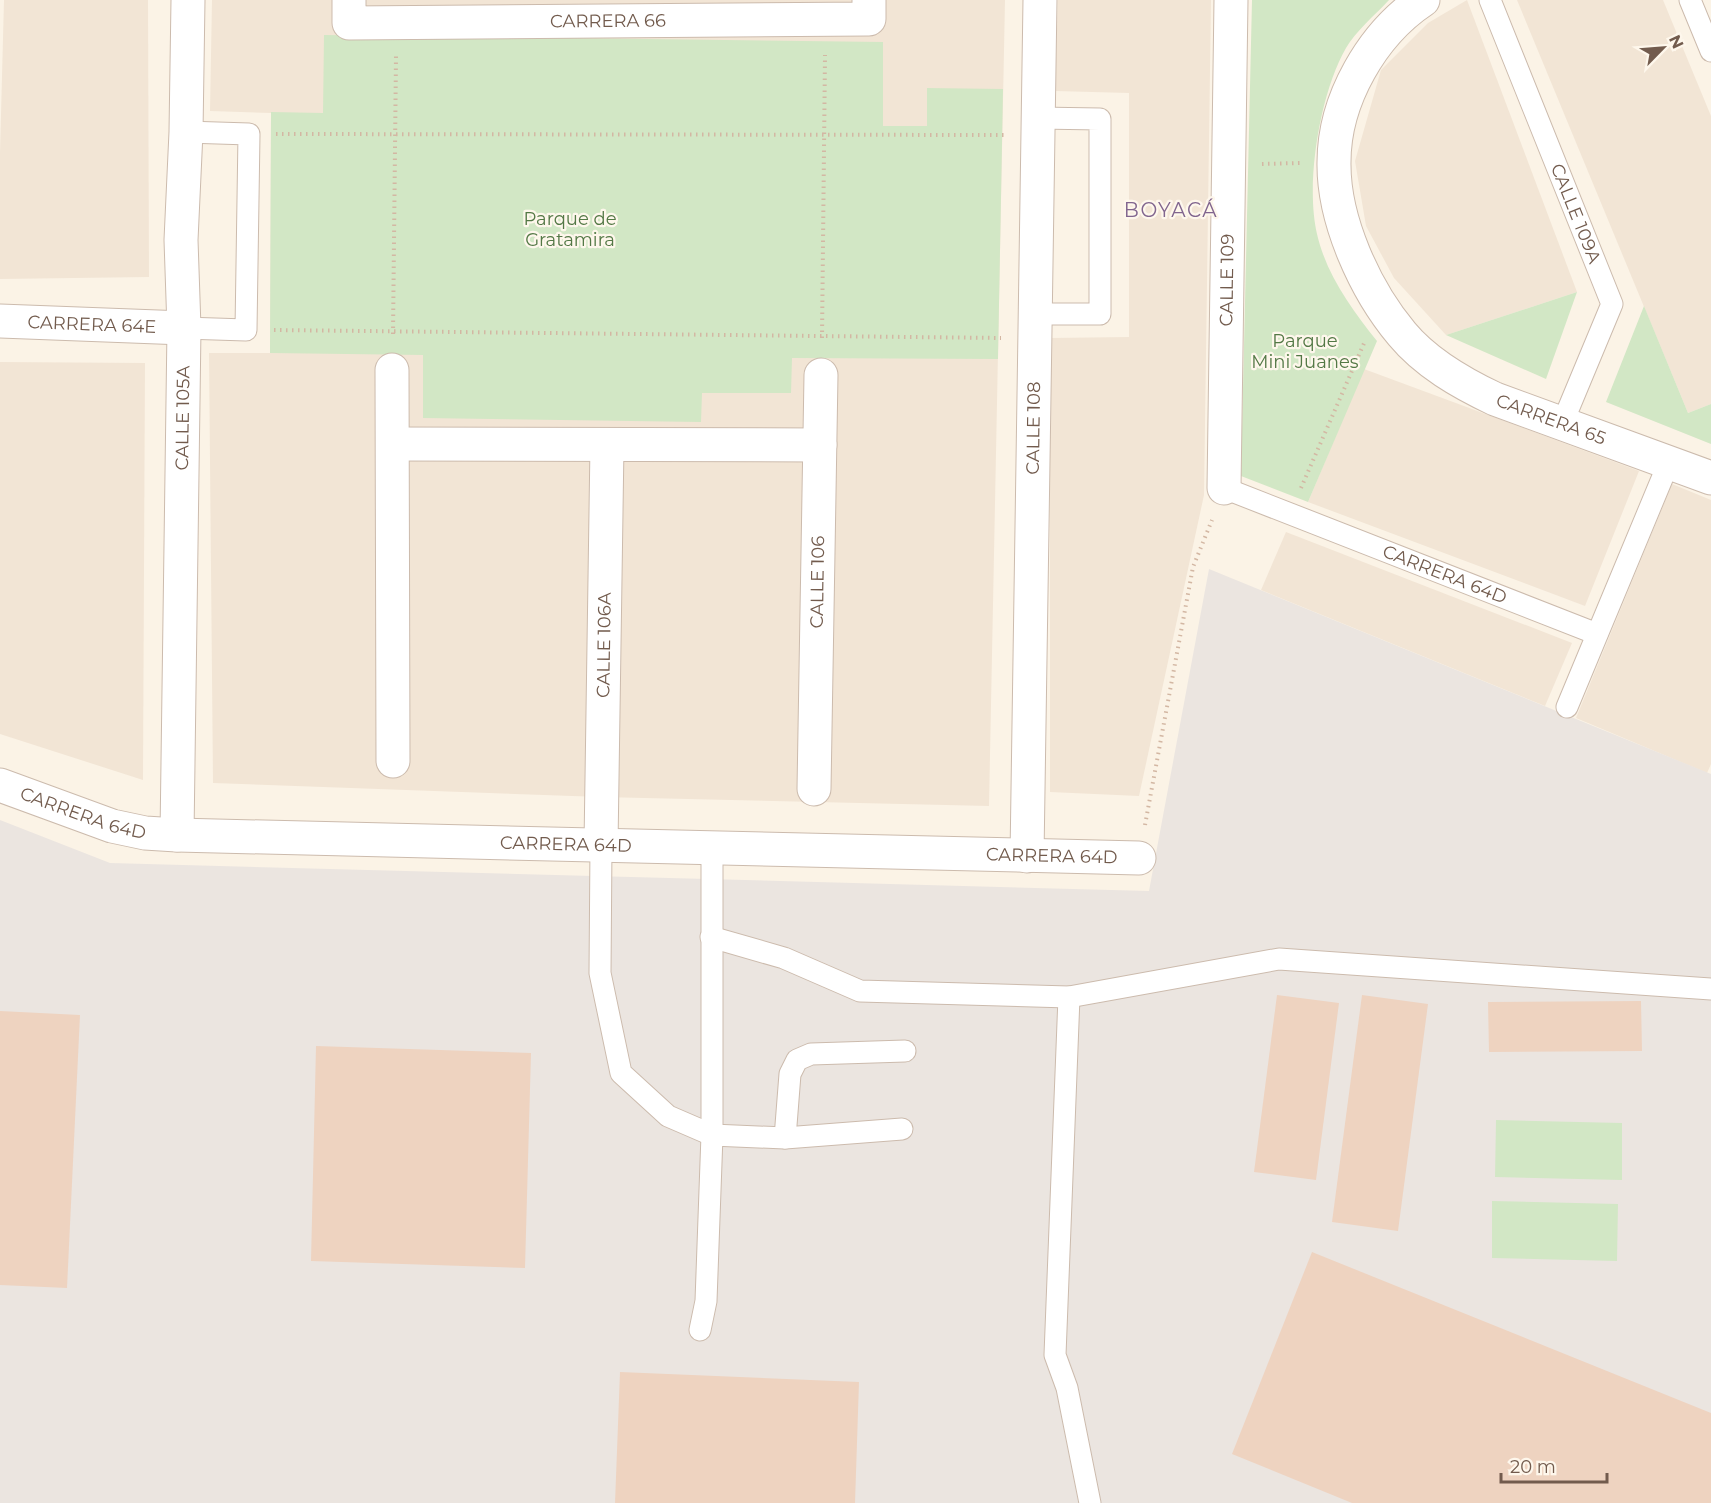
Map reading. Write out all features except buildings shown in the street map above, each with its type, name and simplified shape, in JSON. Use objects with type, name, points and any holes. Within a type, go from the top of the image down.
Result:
[{"type":"street","name":"CALLE 105A","points":[[177,835],[184,328],[181,240],[186,132],[188,0]]},
{"type":"street","name":"CALLE 108","points":[[1027,856],[1040,0]]},
{"type":"street","name":"CALLE 109","points":[[1224,488],[1231,0]]},
{"type":"street","points":[[1380,306],[1344,228],[1334,162],[1338,129],[1349,90],[1374,47],[1413,3]]},
{"type":"street","name":"CARRERA 66","points":[[349,12],[397,22],[525,11],[709,10],[826,19],[869,10]]},
{"type":"street","name":"CARRERA 65","points":[[1380,306],[1403,336],[1432,362],[1465,385],[1495,399],[1711,478]]},
{"type":"street","name":"CARRERA 64E","points":[[0,321],[184,328]]},
{"type":"street","points":[[392,370],[393,761]]},
{"type":"street","name":"CALLE 106","points":[[814,789],[821,375]]},
{"type":"street","points":[[393,444],[820,445]]},
{"type":"street","name":"CALLE 106A","points":[[601,845],[607,444]]},
{"type":"street","name":"CARRERA 64D","points":[[0,785],[112,826],[177,835],[1139,858]]},
{"type":"lane","name":"CALLE 109A","points":[[1490,0],[1612,304],[1562,424]]},
{"type":"lane","points":[[1690,0],[1711,51]]},
{"type":"lane","points":[[1035,326],[1100,314],[1100,118],[1038,127]]},
{"type":"lane","points":[[184,328],[246,330],[249,134],[186,132]]},
{"type":"lane","points":[[1567,707],[1669,462]]},
{"type":"lane","name":"CARRERA 64D","points":[[1224,488],[1597,634]]},
{"type":"lane","points":[[601,845],[600,973],[621,1073],[668,1116],[712,1135],[785,1138],[902,1129]]},
{"type":"lane","points":[[700,1330],[706,1301],[712,1135],[712,848]]},
{"type":"lane","points":[[711,937],[784,958],[860,990],[1069,997],[1279,959],[1711,989]]},
{"type":"lane","points":[[1069,997],[1055,1355],[1067,1388],[1090,1503]]},
{"type":"lane","points":[[785,1138],[790,1074],[796,1060],[811,1054],[905,1051]]},
{"type":"path","points":[[821,375],[826,19]]},
{"type":"path","points":[[392,370],[397,22]]},
{"type":"path","points":[[249,134],[824,135],[1038,127]]},
{"type":"path","points":[[1229,165],[1334,162]]},
{"type":"path","points":[[1290,514],[1380,306]]},
{"type":"path","points":[[246,330],[822,336],[1035,326]]},
{"type":"path","points":[[1139,858],[1193,567],[1224,488]]},
{"type":"shaded area","points":[[4,0],[148,0],[149,277],[0,279],[0,153]]},
{"type":"shaded area","points":[[212,0],[1005,0],[989,806],[601,797],[213,783],[209,353],[270,353],[271,113],[210,111]]},
{"type":"shaded area","points":[[1058,0],[1211,0],[1204,495],[1139,796],[1050,792],[1050,338],[1129,337],[1129,93],[1055,91]]},
{"type":"shaded area","points":[[1467,0],[1577,292],[1446,335],[1394,278],[1366,226],[1355,161],[1381,70],[1428,23]]},
{"type":"shaded area","points":[[1517,0],[1663,0],[1711,116],[1711,404],[1688,413]]},
{"type":"shaded area","points":[[0,362],[145,363],[143,780],[0,734]]},
{"type":"shaded area","points":[[1364,369],[1639,471],[1585,606],[1308,502]]},
{"type":"shaded area","points":[[1672,484],[1711,500],[1711,764],[1707,773],[1576,718]]},
{"type":"shaded area","points":[[1286,532],[1572,643],[1545,706],[1261,590]]},
{"type":"shaded area","points":[[1209,569],[1711,774],[1711,1503],[0,1503],[0,820],[110,863],[1149,891]]},
{"type":"green space","name":"Parque Mini Juanes","points":[[1252,0],[1389,0],[1360,29],[1346,48],[1329,89],[1317,139],[1313,190],[1314,213],[1321,249],[1341,291],[1377,341],[1308,502],[1241,476]]},
{"type":"green space","name":"Parque de Gratamira","points":[[324,35],[883,42],[883,126],[927,126],[927,88],[1003,89],[998,359],[792,358],[791,393],[702,393],[701,422],[423,418],[423,355],[270,353],[271,112],[323,113]]},
{"type":"green space","points":[[1577,292],[1546,379],[1446,335]]},
{"type":"green space","points":[[1644,306],[1688,413],[1711,404],[1711,444],[1606,402]]},
{"type":"green space","points":[[1496,1120],[1622,1123],[1622,1180],[1495,1177]]},
{"type":"green space","points":[[1492,1201],[1618,1204],[1617,1261],[1492,1258]]},
{"type":"district","name":"BOYACÁ","points":[[1171,210]]}]
